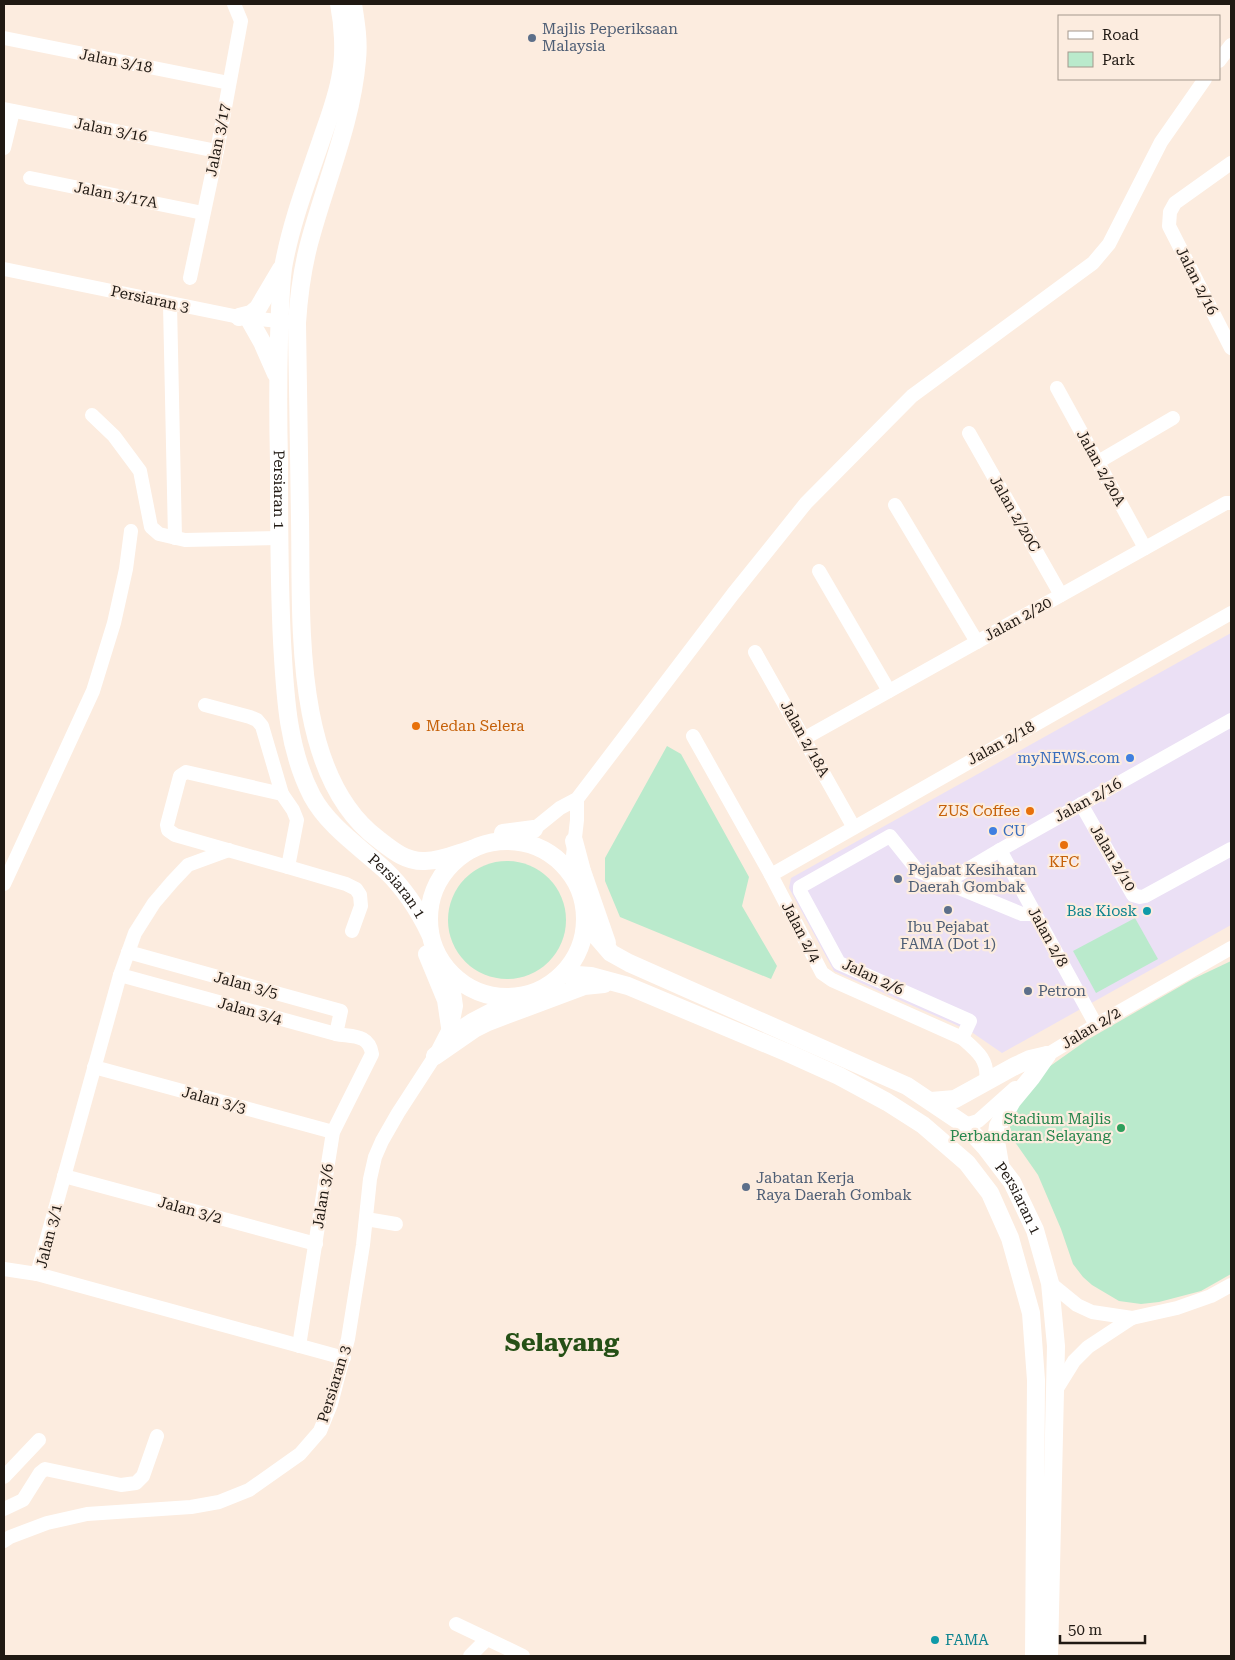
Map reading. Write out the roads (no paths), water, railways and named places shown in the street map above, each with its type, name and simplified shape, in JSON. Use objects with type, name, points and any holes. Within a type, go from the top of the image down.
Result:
[{"type":"main road","name":"Persiaran 1","points":[[339,4],[342,72],[332,110],[300,203],[287,247],[284,265],[308,703],[314,733],[338,791],[354,817],[371,834],[398,855],[422,862],[438,860],[472,849]]},
{"type":"main road","name":"Persiaran 1","points":[[353,4],[358,39],[353,91],[337,156],[312,234],[300,286],[288,322],[278,379],[281,619],[285,682],[295,752],[302,776],[314,799],[338,830],[408,895],[419,910],[430,934]]},
{"type":"main road","points":[[278,379],[262,342],[244,318],[258,308],[284,265]]},
{"type":"main road","points":[[398,855],[410,850],[433,850],[451,846],[495,833],[534,829]]},
{"type":"main road","points":[[513,841],[535,846],[555,856],[571,873],[580,888],[585,906],[586,924],[580,948],[563,974],[549,985],[533,993],[516,997],[496,997],[477,992],[460,982],[445,968],[435,952],[430,934],[428,914],[432,894],[441,876],[455,860],[472,849],[492,842],[513,841]]},
{"type":"main road","points":[[574,841],[602,931],[611,953]]},
{"type":"main road","points":[[394,880],[407,906],[446,1000],[443,1041],[584,986],[617,982]]},
{"type":"main road","name":"Persiaran 1","points":[[586,924],[611,953],[629,963],[907,1086],[964,1125],[986,1148],[1012,1182],[1035,1230],[1050,1283],[1056,1346],[1049,1656]]},
{"type":"main road","name":"Persiaran 1","points":[[563,974],[592,976],[617,982],[839,1076],[887,1102],[923,1125],[967,1163],[990,1193],[1014,1250],[1031,1313],[1036,1390],[1034,1656]]},
{"type":"main road","points":[[931,1101],[955,1099],[1030,1059],[1047,1055]]},
{"type":"main road","points":[[1000,1166],[996,1141],[998,1126],[1012,1101],[1047,1055]]},
{"type":"main road","points":[[839,1076],[879,1088],[940,1123],[949,1126],[964,1125]]},
{"type":"main road","points":[[1005,1225],[1028,1216]]},
{"type":"street","name":"Jalan 3/17","points":[[190,278],[217,151],[241,21],[234,4]]},
{"type":"street","name":"Jalan 3/18","points":[[4,38],[229,84]]},
{"type":"street","points":[[1220,60],[1231,45]]},
{"type":"street","points":[[513,841],[534,829],[560,808],[577,799],[734,594],[806,504],[912,396],[1093,263],[1109,244],[1160,142],[1204,80]]},
{"type":"street","points":[[4,148],[8,110]]},
{"type":"street","name":"Jalan 3/16","points":[[8,110],[217,151]]},
{"type":"street","name":"Jalan 2/16","points":[[1231,163],[1175,203],[1170,212],[1169,226],[1231,348]]},
{"type":"street","name":"Jalan 3/17A","points":[[30,178],[203,213]]},
{"type":"street","name":"Persiaran 3","points":[[4,269],[244,318],[288,322]]},
{"type":"street","points":[[170,304],[175,538]]},
{"type":"street","name":"Jalan 2/20A","points":[[1057,388],[1145,548]]},
{"type":"street","points":[[92,415],[114,436],[140,471],[151,527],[159,534],[185,540],[280,538]]},
{"type":"street","points":[[1098,462],[1173,418]]},
{"type":"street","name":"Jalan 2/20C","points":[[969,433],[1061,595]]},
{"type":"street","name":"Jalan 2/20","points":[[805,738],[1226,503],[1231,503]]},
{"type":"street","points":[[895,505],[977,642]]},
{"type":"street","points":[[4,884],[93,691],[114,623],[131,531]]},
{"type":"street","points":[[819,572],[889,691]]},
{"type":"street","name":"Jalan 2/18","points":[[774,880],[853,826],[1231,613]]},
{"type":"street","name":"Jalan 2/18A","points":[[755,652],[853,826]]},
{"type":"street","points":[[206,706],[257,720],[262,726],[282,794],[293,810],[297,820],[288,867]]},
{"type":"street","name":"Jalan 2/16","points":[[946,882],[1231,720]]},
{"type":"street","name":"Jalan 2/4","points":[[693,736],[774,880],[822,973],[832,980],[962,1038],[984,1060],[986,1081]]},
{"type":"street","points":[[282,794],[192,772],[182,774],[169,817],[168,830],[175,835],[346,884],[356,889],[360,895],[361,906],[352,931]]},
{"type":"street","points":[[571,873],[577,820],[577,799]]},
{"type":"street","name":"Jalan 2/10","points":[[1081,804],[1133,895],[1145,896],[1231,849]]},
{"type":"street","name":"Jalan 2/6","points":[[946,882],[918,872],[890,836],[802,885],[800,890],[839,962],[970,1021],[962,1038]]},
{"type":"street","name":"Jalan 3/1","points":[[229,850],[188,865],[154,903],[135,932],[120,975],[37,1274],[344,1358]]},
{"type":"street","name":"Jalan 2/8","points":[[1000,850],[1096,1025]]},
{"type":"street","points":[[946,882],[1022,914],[1035,914]]},
{"type":"street","name":"Jalan 2/2","points":[[964,1125],[978,1121],[985,1116],[1047,1055],[1231,948]]},
{"type":"street","name":"Jalan 3/5","points":[[128,952],[341,1011],[336,1034]]},
{"type":"street","name":"Persiaran 3","points":[[4,1541],[48,1523],[87,1514],[191,1507],[219,1502],[249,1490],[300,1454],[320,1431],[331,1404],[344,1358],[357,1287],[370,1179],[376,1157],[382,1141],[398,1113],[443,1041],[456,1006],[454,992],[445,968]]},
{"type":"street","name":"Jalan 3/4","points":[[120,975],[336,1034],[365,1039],[371,1045],[372,1054]]},
{"type":"street","name":"Persiaran 3","points":[[443,1041],[472,1020],[516,997]]},
{"type":"street","name":"Jalan 3/6","points":[[299,1346],[333,1132],[372,1054]]},
{"type":"street","name":"Jalan 3/3","points":[[94,1067],[333,1132]]},
{"type":"street","name":"Jalan 3/2","points":[[64,1176],[316,1244]]},
{"type":"street","points":[[366,1219],[396,1224]]},
{"type":"street","points":[[4,1269],[37,1274]]},
{"type":"street","points":[[1050,1283],[1077,1305],[1092,1312],[1132,1318]]},
{"type":"street","points":[[1056,1390],[1074,1361],[1088,1347],[1132,1318],[1177,1308],[1211,1296],[1231,1285]]},
{"type":"street","points":[[4,1509],[23,1500],[40,1473],[45,1470],[121,1485],[136,1483],[144,1476],[157,1436]]},
{"type":"street","points":[[4,1477],[39,1440]]},
{"type":"street","points":[[456,1624],[523,1656]]},
{"type":"street","points":[[470,1656],[487,1639]]},
{"type":"place","name":"Majlis Peperiksaan Malaysia","points":[[532,38]]},
{"type":"place","name":"Medan Selera","points":[[416,726]]},
{"type":"place","name":"myNEWS.com","points":[[1130,758]]},
{"type":"place","name":"ZUS Coffee","points":[[1030,811]]},
{"type":"place","name":"CU","points":[[993,831]]},
{"type":"place","name":"KFC","points":[[1064,845]]},
{"type":"place","name":"Pejabat Kesihatan Daerah Gombak","points":[[898,879]]},
{"type":"place","name":"Ibu Pejabat FAMA (Dot 1)","points":[[948,910]]},
{"type":"place","name":"Bas Kiosk","points":[[1147,911]]},
{"type":"place","name":"Petron","points":[[1028,991]]},
{"type":"place","name":"Stadium Majlis Perbandaran Selayang","points":[[1121,1128]]},
{"type":"place","name":"Jabatan Kerja Raya Daerah Gombak","points":[[746,1187]]},
{"type":"place","name":"FAMA","points":[[935,1640]]},
{"type":"district","name":"Selayang","points":[[562,1342]]}]
